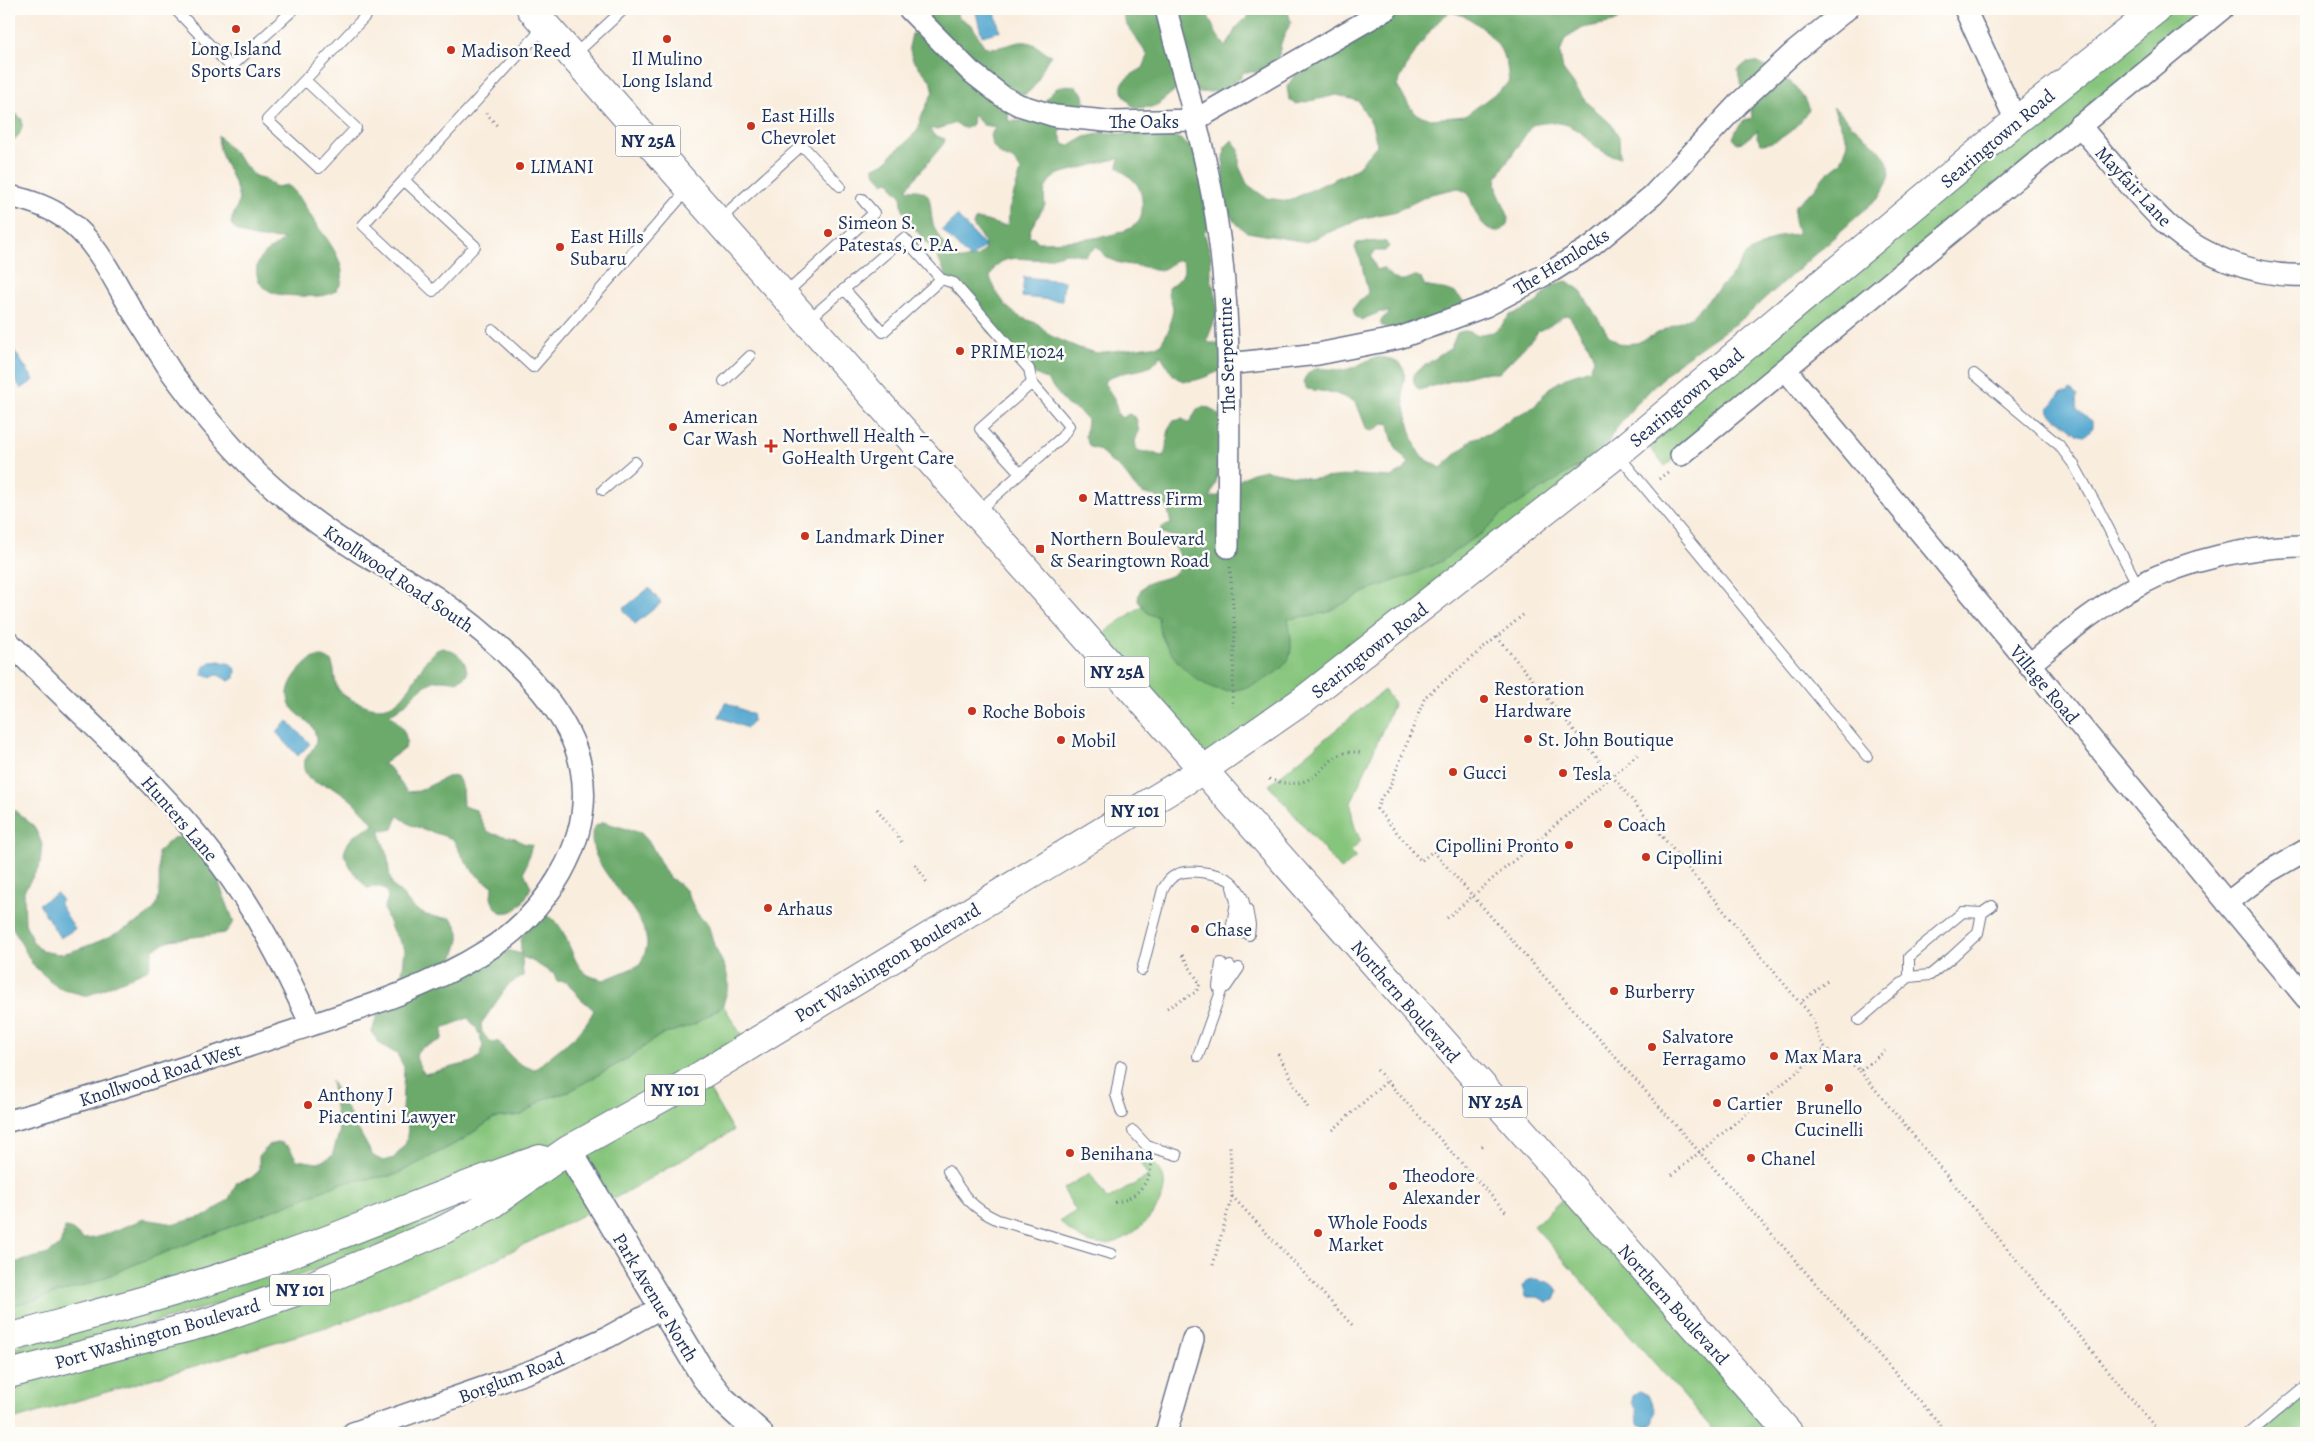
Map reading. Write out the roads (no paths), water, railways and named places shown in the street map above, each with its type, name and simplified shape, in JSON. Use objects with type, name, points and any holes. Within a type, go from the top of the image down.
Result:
[{"type":"main road","name":"Searingtown Road","points":[[1203,770],[1306,699],[1617,454],[2016,121],[2157,9]]},
{"type":"main road","name":"NY 25A","points":[[538,17],[978,512],[1203,770]]},
{"type":"main road","name":"Port Washington Boulevard","points":[[9,1374],[206,1323],[352,1270],[441,1231],[489,1206],[568,1150],[690,1082],[1203,770]]},
{"type":"main road","name":"Northern Boulevard","points":[[1203,770],[1789,1433]]},
{"type":"main road","name":"Port Washington Boulevard","points":[[9,1338],[212,1281],[292,1253],[474,1181],[568,1150]]},
{"type":"street","name":"The Oaks","points":[[909,9],[970,71],[1002,96],[1019,105],[1054,116],[1087,120],[1195,120],[1387,9]]},
{"type":"street","name":"The Serpentine","points":[[1166,9],[1195,120],[1219,237],[1228,364],[1228,547]]},
{"type":"street","name":"The Hemlocks","points":[[1228,364],[1318,354],[1399,338],[1486,306],[1552,271],[1593,245],[1653,195],[1738,104],[1793,53],[1847,9]]},
{"type":"street","points":[[1965,9],[2016,121]]},
{"type":"street","points":[[1676,462],[2079,125],[2222,9]]},
{"type":"street","name":"Mayfair Lane","points":[[2079,125],[2161,219],[2194,245],[2227,260],[2265,272],[2306,275]]},
{"type":"street","name":"Knollwood Road South","points":[[9,196],[47,208],[67,220],[85,237],[113,277],[148,336],[176,377],[228,443],[261,476],[326,530],[439,600],[499,647],[540,690],[552,706],[576,749],[583,788],[583,808],[577,837],[557,881],[528,917],[489,950],[456,969],[403,993],[311,1025]]},
{"type":"street","name":"Village Road","points":[[1785,369],[2306,998]]},
{"type":"street","points":[[2029,665],[2081,622],[2138,586],[2169,572],[2230,553],[2275,546],[2306,546]]},
{"type":"street","name":"Hunters Lane","points":[[9,642],[168,801],[218,861],[273,946],[311,1025]]},
{"type":"street","points":[[2227,903],[2266,873],[2306,850]]},
{"type":"street","name":"Knollwood Road West","points":[[9,1121],[186,1067],[311,1025]]},
{"type":"street","name":"Park Avenue North","points":[[568,1150],[704,1376],[721,1398],[759,1433]]},
{"type":"street","name":"Borglum Road","points":[[353,1433],[534,1370],[608,1337],[662,1307]]},
{"type":"street","points":[[1166,1433],[1193,1339]]},
{"type":"lane","points":[[175,9],[231,67],[294,9]]},
{"type":"lane","points":[[305,80],[356,128],[319,168],[267,120],[372,9]]},
{"type":"lane","points":[[573,57],[624,9]]},
{"type":"lane","points":[[404,180],[474,246],[433,291],[362,224],[404,180],[538,17]]},
{"type":"lane","points":[[718,220],[802,145],[840,186]]},
{"type":"lane","points":[[493,330],[533,367],[689,187]]},
{"type":"lane","points":[[784,294],[874,213],[862,200]]},
{"type":"lane","points":[[807,320],[904,238],[941,279],[954,283],[1029,369],[1032,383],[1069,426],[1062,437],[978,512]]},
{"type":"lane","points":[[844,289],[883,332],[941,279]]},
{"type":"lane","points":[[724,381],[750,356]]},
{"type":"lane","points":[[1974,374],[2059,445],[2074,465],[2138,586]]},
{"type":"lane","points":[[1020,474],[980,428],[1032,383]]},
{"type":"lane","points":[[1617,454],[1867,756]]},
{"type":"lane","points":[[603,490],[635,462]]},
{"type":"lane","points":[[1142,970],[1163,889],[1168,880],[1175,875],[1186,872],[1212,875],[1230,881],[1244,900],[1240,933],[1236,902],[1230,881]]},
{"type":"lane","points":[[1908,977],[1909,957],[1915,951],[1963,912],[1982,913],[1992,906]]},
{"type":"lane","points":[[1859,1020],[1908,977],[1930,975],[1952,957],[1978,933],[1982,913]]},
{"type":"lane","points":[[1198,1056],[1230,966]]},
{"type":"lane","points":[[1121,1066],[1116,1095],[1122,1113]]},
{"type":"lane","points":[[1132,1131],[1144,1144],[1177,1155]]},
{"type":"lane","points":[[948,1171],[971,1204],[984,1214],[998,1220],[1111,1254]]},
{"type":"lane","points":[[2250,1433],[2306,1386]]},
{"type":"water","points":[[975,9],[994,9],[1000,31],[982,36]]},
{"type":"water","points":[[957,216],[985,246],[970,259],[942,230]]},
{"type":"water","points":[[1024,277],[1064,281],[1062,301],[1022,297]]},
{"type":"water","points":[[13,349],[34,380],[21,389],[9,370],[9,351]]},
{"type":"water","points":[[2070,390],[2078,396],[2076,399],[2078,411],[2092,421],[2092,428],[2085,436],[2079,435],[2050,413],[2049,408],[2061,393],[2068,393]]},
{"type":"water","points":[[649,588],[661,603],[635,624],[623,609]]},
{"type":"water","points":[[219,661],[231,664],[236,670],[235,678],[229,681],[218,675],[208,677],[203,674],[203,668],[211,662]]},
{"type":"water","points":[[725,702],[752,714],[753,720],[747,728],[719,717]]},
{"type":"water","points":[[288,721],[310,744],[298,756],[276,732]]},
{"type":"water","points":[[57,893],[62,901],[59,903],[75,929],[60,938],[39,904]]},
{"type":"water","points":[[1534,1279],[1552,1284],[1557,1289],[1558,1292],[1555,1300],[1547,1302],[1538,1297],[1525,1297],[1522,1286],[1528,1280]]},
{"type":"water","points":[[1640,1391],[1648,1395],[1655,1411],[1652,1424],[1646,1427],[1638,1424],[1637,1410],[1632,1402],[1633,1396]]},
{"type":"place","name":"Long Island Sports Cars","points":[[236,29]]},
{"type":"place","name":"Il Mulino Long Island","points":[[667,39]]},
{"type":"place","name":"Madison Reed","points":[[451,50]]},
{"type":"place","name":"East Hills Chevrolet","points":[[751,126]]},
{"type":"place","name":"LIMANI","points":[[520,166]]},
{"type":"place","name":"Simeon S. Patestas, C.P.A.","points":[[828,233]]},
{"type":"place","name":"East Hills Subaru","points":[[560,247]]},
{"type":"place","name":"PRIME 1024","points":[[960,351]]},
{"type":"place","name":"American Car Wash","points":[[673,427]]},
{"type":"place","name":"Northwell Health – GoHealth Urgent Care","points":[[771,446]]},
{"type":"place","name":"Mattress Firm","points":[[1083,498]]},
{"type":"place","name":"Landmark Diner","points":[[805,536]]},
{"type":"place","name":"Northern Boulevard & Searingtown Road","points":[[1040,549]]},
{"type":"place","name":"Restoration Hardware","points":[[1484,699]]},
{"type":"place","name":"Roche Bobois","points":[[972,711]]},
{"type":"place","name":"St. John Boutique","points":[[1528,739]]},
{"type":"place","name":"Mobil","points":[[1061,740]]},
{"type":"place","name":"Gucci","points":[[1453,772]]},
{"type":"place","name":"Tesla","points":[[1563,773]]},
{"type":"place","name":"Coach","points":[[1608,824]]},
{"type":"place","name":"Cipollini Pronto","points":[[1569,845]]},
{"type":"place","name":"Cipollini","points":[[1646,857]]},
{"type":"place","name":"Arhaus","points":[[768,908]]},
{"type":"place","name":"Chase","points":[[1195,929]]},
{"type":"place","name":"Burberry","points":[[1614,991]]},
{"type":"place","name":"Salvatore Ferragamo","points":[[1652,1047]]},
{"type":"place","name":"Max Mara","points":[[1774,1056]]},
{"type":"place","name":"Brunello Cucinelli","points":[[1829,1088]]},
{"type":"place","name":"Cartier","points":[[1717,1103]]},
{"type":"place","name":"Anthony J Piacentini Lawyer","points":[[308,1105]]},
{"type":"place","name":"Benihana","points":[[1070,1153]]},
{"type":"place","name":"Chanel","points":[[1751,1158]]},
{"type":"place","name":"Theodore Alexander","points":[[1393,1186]]},
{"type":"place","name":"Whole Foods Market","points":[[1318,1233]]}]
